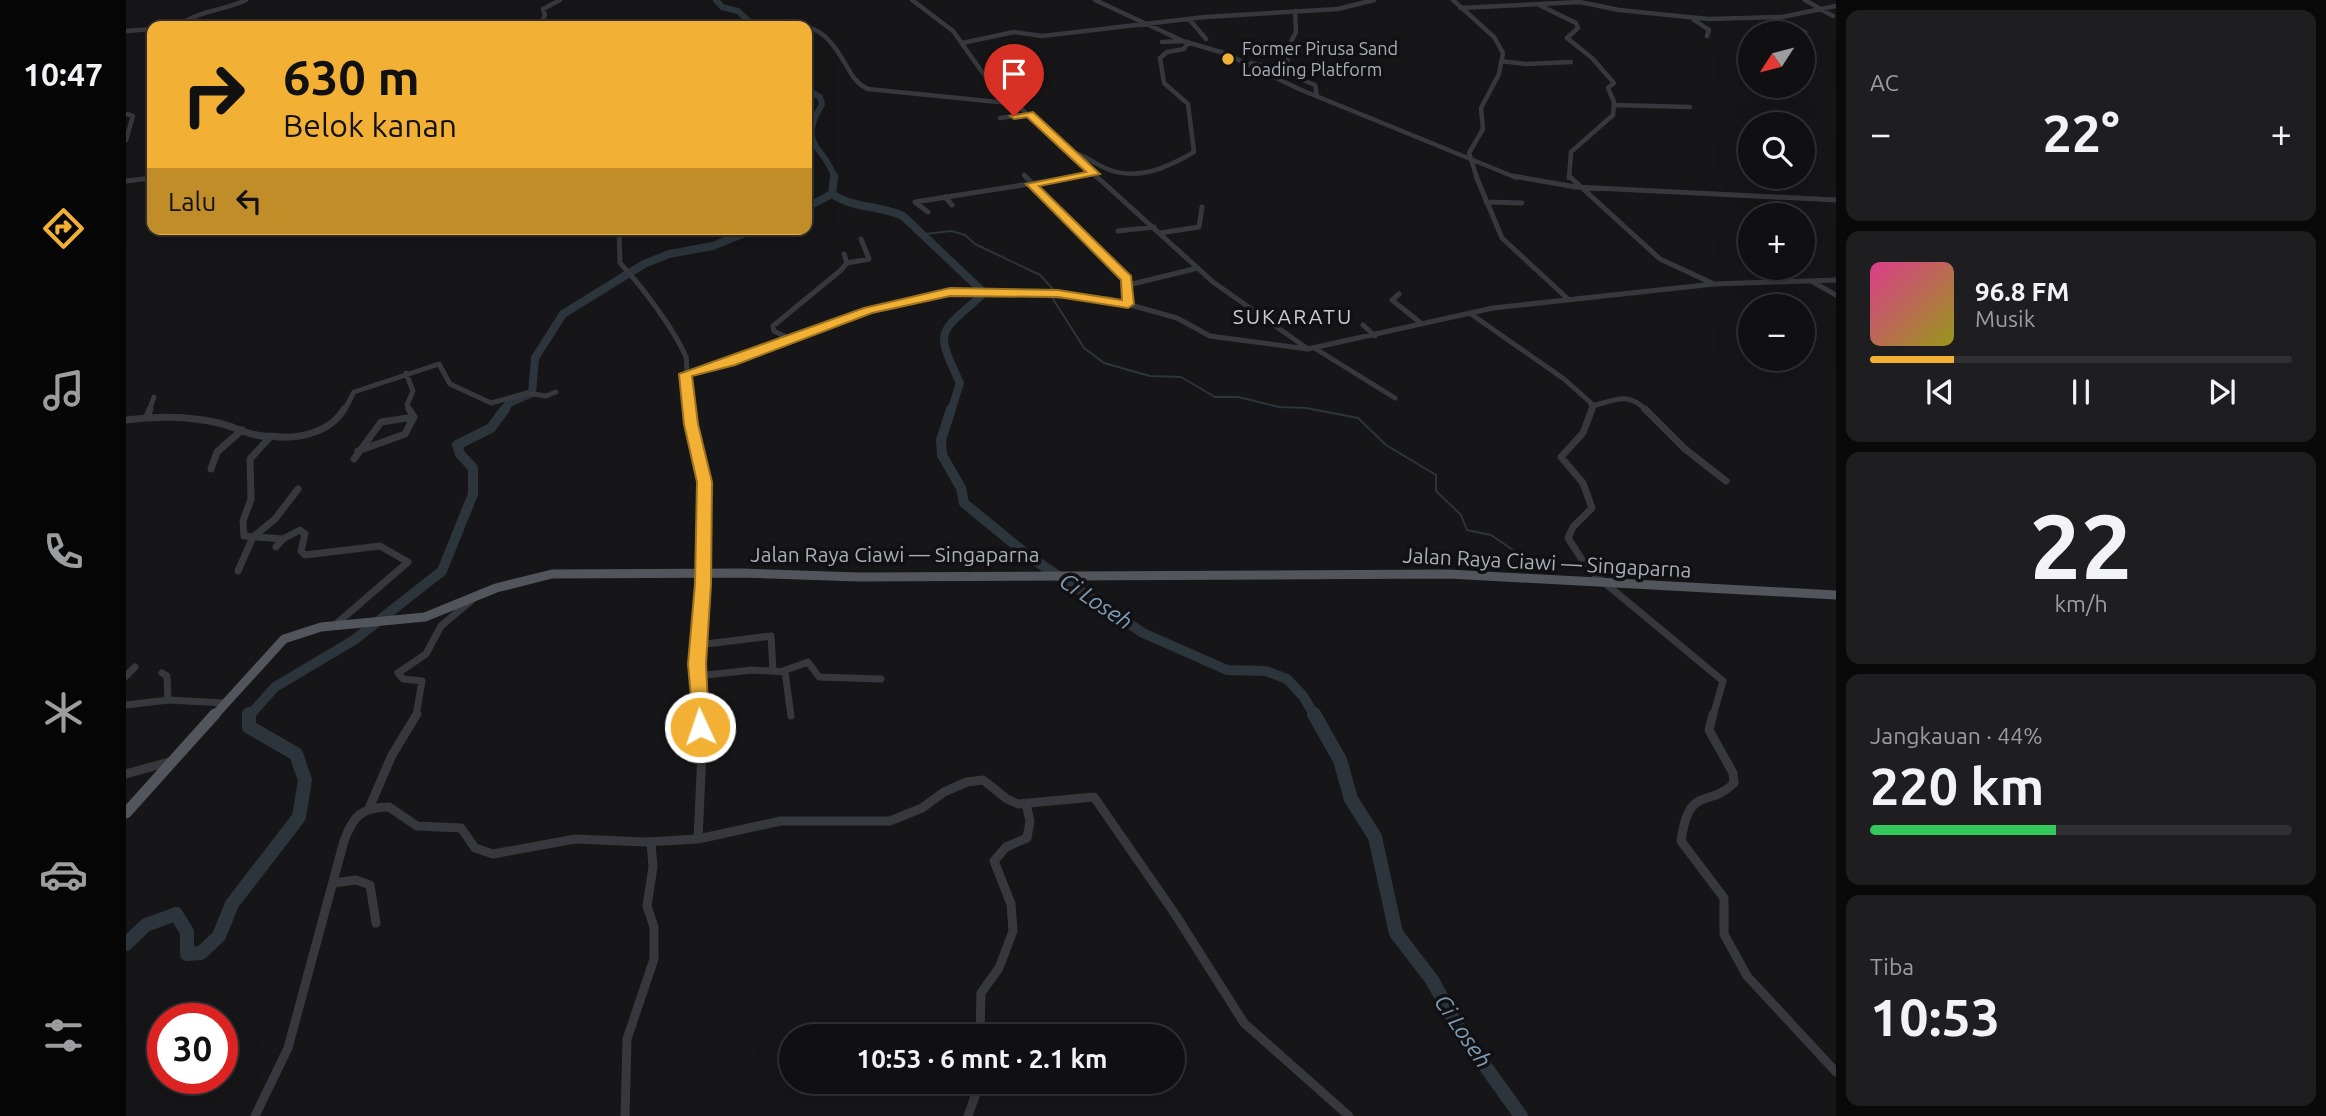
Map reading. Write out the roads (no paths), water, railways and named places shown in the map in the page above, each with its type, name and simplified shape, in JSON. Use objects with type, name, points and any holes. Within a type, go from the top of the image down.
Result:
[{"type":"main road","name":"Jalan Raya Ciawi — Singaparna","points":[[126,813],[284,639],[302,631],[335,625],[403,620],[450,610],[522,580],[552,574],[1448,574],[1836,594]]},
{"type":"street","points":[[185,21],[193,15],[229,8],[246,0]]},
{"type":"street","points":[[542,21],[545,15],[544,7],[560,0]]},
{"type":"street","points":[[912,0],[953,31],[980,71],[1233,298],[1395,398]]},
{"type":"street","points":[[1095,0],[1185,41],[1206,46],[1317,96],[1519,179],[1576,187],[1836,200]]},
{"type":"street","points":[[962,43],[1014,32],[1045,36],[1189,19],[1279,15],[1374,0]]},
{"type":"street","points":[[1453,0],[1494,37],[1503,53],[1499,74],[1492,80],[1479,115],[1483,129],[1469,149],[1486,202],[1496,218],[1495,225],[1502,238],[1568,299]]},
{"type":"street","points":[[1805,0],[1833,16]]},
{"type":"street","points":[[1323,1],[1326,9]]},
{"type":"street","points":[[1460,8],[1580,2],[1698,19],[1771,18],[1816,8],[1834,7]]},
{"type":"street","points":[[1541,6],[1578,25],[1566,36],[1591,53],[1597,66],[1613,81],[1608,88],[1614,105],[1613,115],[1571,152],[1569,178],[1660,259],[1714,284]]},
{"type":"street","points":[[1651,8],[1655,13]]},
{"type":"street","points":[[1271,68],[1287,61],[1290,54],[1286,51],[1297,35],[1295,11]]},
{"type":"street","points":[[1279,15],[1284,23]]},
{"type":"street","points":[[1771,18],[1778,21]]},
{"type":"street","points":[[1189,19],[1206,39]]},
{"type":"street","points":[[1698,19],[1693,21],[1709,30],[1707,36]]},
{"type":"street","points":[[812,27],[825,32],[856,82],[868,89],[1019,104]]},
{"type":"street","points":[[126,31],[147,29]]},
{"type":"street","points":[[1163,43],[1185,41]]},
{"type":"street","points":[[1070,152],[1110,169],[1135,174],[1154,172],[1194,152],[1188,104],[1164,83],[1160,58],[1167,52],[1184,49],[1185,41]]},
{"type":"street","points":[[1501,61],[1526,64],[1571,62]]},
{"type":"street","points":[[1247,63],[1271,68],[1315,85],[1317,96]]},
{"type":"street","points":[[1614,105],[1690,107]]},
{"type":"street","points":[[126,140],[133,116],[128,114],[134,106]]},
{"type":"street","points":[[1000,118],[1029,114]]},
{"type":"street","points":[[928,212],[915,202],[1094,174]]},
{"type":"street","points":[[1024,175],[1127,279],[1128,304]]},
{"type":"street","points":[[126,181],[147,179]]},
{"type":"street","points":[[945,197],[952,205]]},
{"type":"street","points":[[1486,202],[1522,203]]},
{"type":"street","points":[[1160,233],[1199,227],[1202,207]]},
{"type":"street","points":[[1118,231],[1154,227]]},
{"type":"street","points":[[619,235],[620,263],[687,359],[685,374],[691,424],[704,482],[703,574],[697,676],[702,753],[698,839]]},
{"type":"street","points":[[790,339],[774,331],[773,326],[847,263],[869,260],[861,239]]},
{"type":"street","points":[[844,254],[847,263]]},
{"type":"street","points":[[1128,285],[1143,284],[1153,278],[1198,268]]},
{"type":"street","points":[[1812,281],[1836,295]]},
{"type":"street","points":[[685,374],[731,362],[868,310],[950,292],[979,290],[1055,293],[1128,304],[1177,318],[1214,337],[1312,349],[1493,308],[1714,284],[1836,281]]},
{"type":"street","points":[[1399,294],[1392,300],[1422,324]]},
{"type":"street","points":[[1471,314],[1564,379],[1592,406]]},
{"type":"street","points":[[1363,325],[1375,336]]},
{"type":"street","points":[[126,420],[147,416],[174,416],[242,430],[255,437],[295,436],[328,425],[340,416],[354,392],[406,373],[441,364],[449,383],[491,403],[532,393],[546,396],[556,392]]},
{"type":"street","points":[[406,373],[410,377],[412,391],[407,405],[414,417]]},
{"type":"street","points":[[147,416],[154,397]]},
{"type":"street","points":[[1592,406],[1633,398],[1651,412],[1685,449],[1726,481]]},
{"type":"street","points":[[1592,406],[1586,430],[1561,459],[1583,483],[1592,508],[1573,527],[1568,538],[1584,565],[1723,681],[1709,730],[1733,773],[1734,783],[1730,789],[1699,799],[1686,820],[1681,841],[1724,898],[1724,934],[1747,976],[1767,1001],[1836,1072]]},
{"type":"street","points":[[414,417],[405,434],[355,456],[381,422],[414,417]]},
{"type":"street","points":[[211,469],[217,452],[242,430]]},
{"type":"street","points":[[271,436],[250,459],[251,499],[243,521],[242,533],[253,537],[283,539]]},
{"type":"street","points":[[238,571],[253,537],[275,519],[298,489]]},
{"type":"street","points":[[276,547],[291,532],[302,531],[305,538],[301,551],[305,555],[380,546],[408,562],[348,611],[335,625]]},
{"type":"street","points":[[256,1116],[288,1048],[352,818],[370,806],[390,768],[392,754],[415,723],[421,706],[419,694],[422,681],[403,679],[398,673],[426,654],[441,626],[477,597]]},
{"type":"street","points":[[698,645],[771,636],[772,671]]},
{"type":"street","points":[[697,676],[783,671],[793,665],[808,662],[819,677],[881,679]]},
{"type":"street","points":[[126,676],[135,667]]},
{"type":"street","points":[[783,671],[787,673],[791,716]]},
{"type":"street","points":[[162,673],[170,683],[168,699]]},
{"type":"street","points":[[126,705],[168,699],[226,703]]},
{"type":"street","points":[[126,774],[175,760]]},
{"type":"street","points":[[370,806],[389,807],[417,826],[461,828],[475,848],[493,854],[575,839],[650,842],[698,839],[781,821],[890,821],[922,808],[944,792],[967,782],[983,780],[1011,801],[1026,804],[1082,796],[1094,797],[1175,914],[1244,1023],[1349,1116]]},
{"type":"street","points":[[981,1024],[981,993],[999,968],[1013,930],[1011,904],[994,861],[999,852],[1028,838],[1032,821],[1026,804]]},
{"type":"street","points":[[625,1116],[629,1032],[654,959],[654,927],[647,906],[653,867],[650,842]]},
{"type":"street","points":[[333,883],[351,879],[370,885],[376,923]]},
{"type":"street","points":[[968,1116],[976,1094]]},
{"type":"waterway","name":"Ci Loseh","points":[[716,0],[722,7],[738,11],[749,21]]},
{"type":"waterway","name":"Ci Loseh","points":[[812,93],[820,97],[822,104],[812,129]]},
{"type":"waterway","name":"Ci Loseh","points":[[812,129],[812,137]]},
{"type":"waterway","name":"Ci Loseh","points":[[812,137],[835,178]]},
{"type":"waterway","name":"Ci Loseh","points":[[832,194],[834,176]]},
{"type":"waterway","points":[[812,204],[832,194]]},
{"type":"waterway","name":"Ci Loseh","points":[[832,194],[849,202],[903,216],[980,289],[982,295],[949,325],[945,333],[946,352],[960,383],[951,411]]},
{"type":"waterway","points":[[925,234],[951,231],[965,235],[975,244],[1040,275],[1053,289],[1053,299],[1084,348],[1104,363],[1150,376],[1181,377],[1215,397],[1238,397],[1279,407],[1306,408],[1358,418],[1386,445],[1436,475],[1436,491],[1461,515],[1467,530],[1491,535],[1532,563],[1521,568]]},
{"type":"waterway","points":[[503,411],[509,403],[532,393],[535,358],[563,314],[644,264],[669,254],[713,246],[740,235]]},
{"type":"waterway","points":[[249,716],[275,687],[354,640],[442,571],[473,494],[473,468],[460,454],[457,445],[491,428],[505,409]]},
{"type":"waterway","name":"Ci Loseh","points":[[951,409],[941,440],[942,455],[961,488],[964,503],[1030,557],[1143,633],[1227,670],[1266,671],[1287,679],[1303,696],[1315,716]]},
{"type":"waterway","name":"Ci Loseh","points":[[1314,714],[1340,760],[1351,799],[1375,837],[1396,933],[1432,980],[1462,1034],[1521,1116]]},
{"type":"waterway","points":[[126,944],[146,925],[176,914],[187,932],[187,954],[201,953],[219,936],[232,904],[299,817],[305,780],[296,754],[249,727],[249,716]]},
{"type":"place","name":"Former Pirusa Sand Loading Platform","points":[[1228,59]]},
{"type":"district","name":"SUKARATU","points":[[1293,317]]}]
